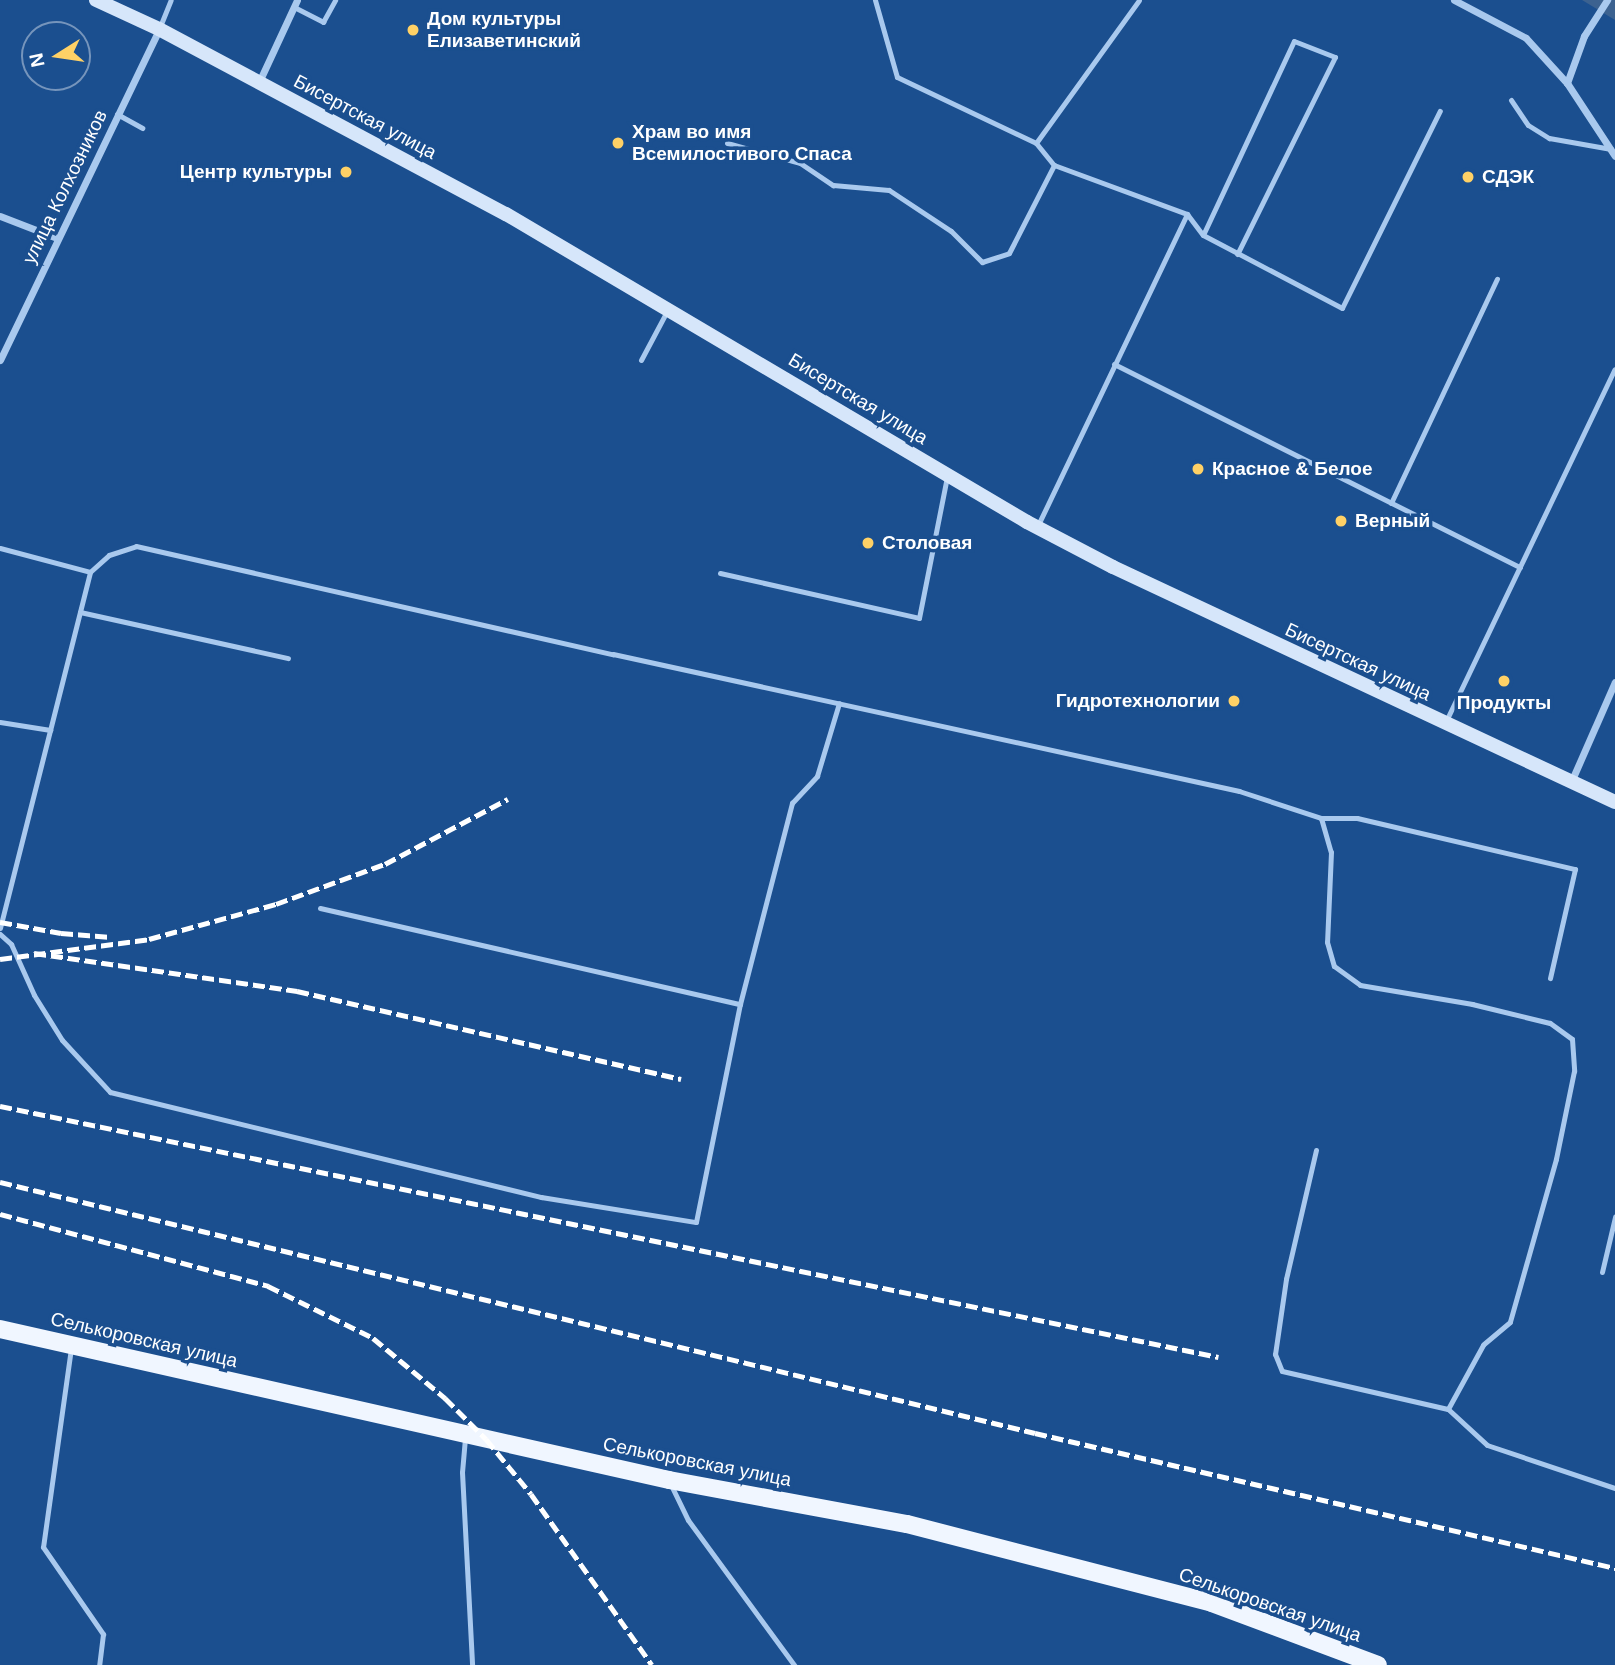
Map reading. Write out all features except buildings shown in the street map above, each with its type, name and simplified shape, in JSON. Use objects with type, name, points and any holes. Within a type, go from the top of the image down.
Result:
[{"type":"main road","name":"Бисертская улица","points":[[96,0],[159,29],[506,214],[1037,527],[1113,567],[1615,802]]},
{"type":"main road","name":"Селькоровская улица","points":[[0,1329],[669,1480],[920,1527],[1212,1603],[1378,1665]]},
{"type":"street","points":[[1454,0],[1526,38],[1567,83],[1613,153]]},
{"type":"street","points":[[1567,83],[1584,36],[1607,0]]},
{"type":"street","points":[[258,82],[295,4]]},
{"type":"street","name":"улица Колхозников","points":[[0,359],[159,29]]},
{"type":"street","points":[[0,216],[57,238]]},
{"type":"street","points":[[1571,782],[1615,682]]},
{"type":"lane","points":[[159,29],[171,0]]},
{"type":"lane","points":[[295,4],[323,22],[335,0]]},
{"type":"lane","points":[[875,0],[897,77],[1036,143],[1054,165],[1187,214],[1203,235],[1342,309],[1440,111]]},
{"type":"lane","points":[[1036,143],[1139,0]]},
{"type":"lane","points":[[1203,235],[1294,41],[1335,57],[1237,254]]},
{"type":"lane","points":[[1511,100],[1528,125],[1549,138],[1613,153]]},
{"type":"lane","points":[[117,114],[142,128]]},
{"type":"lane","points":[[727,143],[800,163],[833,185],[889,190],[951,231],[982,262],[1009,253],[1054,165]]},
{"type":"lane","points":[[1037,527],[1187,214]]},
{"type":"lane","points":[[1391,503],[1497,279]]},
{"type":"lane","points":[[641,359],[668,309]]},
{"type":"lane","points":[[1114,364],[1520,567]]},
{"type":"lane","points":[[1445,724],[1615,369]]},
{"type":"lane","points":[[720,573],[919,618],[948,474]]},
{"type":"lane","points":[[0,928],[90,572],[109,555],[136,546],[1239,790],[1321,818],[1357,818],[1575,869],[1550,978]]},
{"type":"lane","points":[[0,548],[90,572]]},
{"type":"lane","points":[[80,612],[288,658]]},
{"type":"lane","points":[[0,934],[11,944],[34,995],[62,1040],[110,1092],[541,1197],[696,1222],[740,1004],[792,803],[817,776],[838,703]]},
{"type":"lane","points":[[0,722],[50,730]]},
{"type":"lane","points":[[1321,818],[1331,852],[1327,942],[1334,966],[1360,985],[1472,1004],[1550,1023],[1572,1039],[1574,1071],[1556,1160],[1510,1322],[1483,1345],[1448,1409]]},
{"type":"lane","points":[[320,908],[740,1004]]},
{"type":"lane","points":[[1316,1150],[1286,1279],[1275,1354],[1282,1371],[1448,1409],[1487,1445],[1615,1488]]},
{"type":"lane","points":[[1602,1272],[1615,1217]]},
{"type":"lane","points":[[71,1345],[43,1547],[103,1634],[99,1665]]},
{"type":"lane","points":[[465,1435],[462,1472],[471,1665]]},
{"type":"lane","points":[[669,1480],[688,1520],[794,1665]]},
{"type":"water","points":[[1582,0],[1615,0],[1615,20]]},
{"type":"railway","points":[[0,959],[149,939],[276,904],[385,864],[508,799]]},
{"type":"railway","points":[[0,922],[61,933],[111,937]]},
{"type":"railway","points":[[34,953],[297,991],[681,1079]]},
{"type":"railway","points":[[0,1106],[1218,1357]]},
{"type":"railway","points":[[0,1182],[1035,1433],[1615,1568]]},
{"type":"railway","points":[[0,1214],[268,1286],[373,1338],[445,1398],[486,1439],[531,1494],[652,1665]]},
{"type":"place","name":"Дом культуры Елизаветинский","points":[[413,30]]},
{"type":"place","name":"Храм во имя Всемилостивого Спаса","points":[[618,143]]},
{"type":"place","name":"Центр культуры","points":[[346,172]]},
{"type":"place","name":"СДЭК","points":[[1468,177]]},
{"type":"place","name":"Красное & Белое","points":[[1198,469]]},
{"type":"place","name":"Верный","points":[[1341,521]]},
{"type":"place","name":"Столовая","points":[[868,543]]},
{"type":"place","name":"Продукты","points":[[1504,681]]},
{"type":"place","name":"Гидротехнологии","points":[[1234,701]]}]
